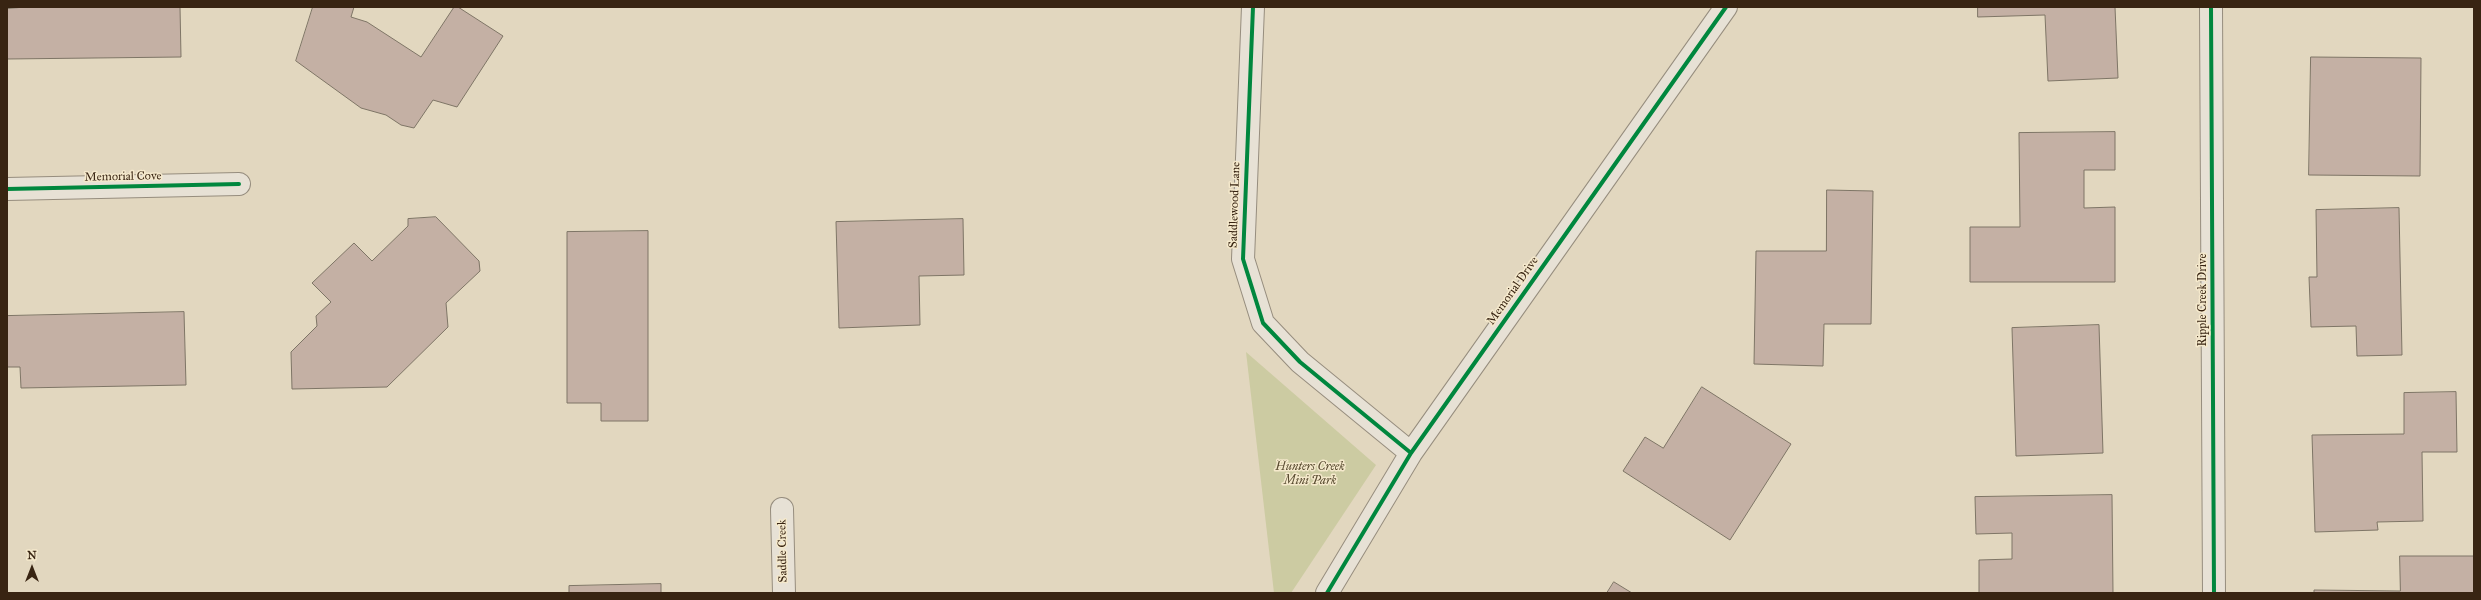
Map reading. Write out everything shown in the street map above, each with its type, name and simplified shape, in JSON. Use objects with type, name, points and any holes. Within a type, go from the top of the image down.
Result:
[{"type":"street","name":"Saddlewood Lane","points":[[1253,7],[1243,259],[1263,323],[1300,362],[1411,453]]},
{"type":"street","name":"Memorial Drive","points":[[1327,593],[1411,453],[1726,7]]},
{"type":"street","name":"Ripple Creek Drive","points":[[2211,7],[2214,593]]},
{"type":"street","name":"Memorial Cove","points":[[7,189],[239,184]]},
{"type":"street","name":"Saddle Creek","points":[[782,509],[784,593]]},
{"type":"green space","name":"Hunters Creek Mini Park","points":[[1246,352],[1376,465],[1291,593],[1274,593]]},
{"type":"building","points":[[25,7],[180,7],[181,57],[7,59],[7,9]]},
{"type":"building","points":[[313,7],[354,7],[351,17],[367,22],[421,57],[454,7],[458,7],[503,36],[457,107],[433,100],[414,128],[401,125],[386,115],[361,108],[296,61]]},
{"type":"building","points":[[1978,7],[2115,7],[2118,78],[2048,81],[2045,15],[1978,17]]},
{"type":"building","points":[[2311,57],[2421,58],[2420,176],[2309,175]]},
{"type":"building","points":[[2115,132],[2115,170],[2084,170],[2084,208],[2115,207],[2115,282],[1970,282],[1970,227],[2020,227],[2019,133]]},
{"type":"building","points":[[1827,190],[1873,191],[1871,324],[1824,324],[1823,366],[1754,364],[1756,251],[1826,251]]},
{"type":"building","points":[[2399,208],[2402,355],[2357,356],[2356,326],[2311,327],[2309,277],[2317,277],[2316,210]]},
{"type":"building","points":[[436,217],[479,261],[480,271],[446,303],[448,327],[387,387],[292,389],[291,352],[317,326],[316,316],[331,302],[312,283],[354,243],[372,261],[408,226],[408,219]]},
{"type":"building","points":[[963,219],[964,275],[919,276],[920,325],[839,328],[836,222]]},
{"type":"building","points":[[648,231],[648,421],[601,421],[601,403],[567,403],[567,232]]},
{"type":"building","points":[[184,312],[186,385],[21,388],[20,367],[7,367],[7,316]]},
{"type":"building","points":[[2099,325],[2103,453],[2016,456],[2012,328]]},
{"type":"building","points":[[1702,387],[1791,444],[1730,540],[1623,471],[1645,437],[1663,448]]},
{"type":"building","points":[[2456,392],[2457,452],[2422,452],[2423,521],[2377,522],[2378,530],[2315,532],[2312,435],[2404,434],[2404,393]]},
{"type":"building","points":[[2112,495],[2113,593],[1979,593],[1979,560],[2012,559],[2012,533],[1976,534],[1975,497]]},
{"type":"building","points":[[2400,556],[2474,556],[2474,593],[2314,593],[2314,590],[2400,591]]},
{"type":"building","points":[[1614,582],[1632,593],[1607,593]]},
{"type":"building","points":[[661,584],[661,593],[569,593],[569,586]]},
{"type":"cycle path","points":[[1253,7],[1243,259],[1263,323],[1300,362],[1411,453]]},
{"type":"cycle path","points":[[1327,593],[1411,453],[1726,7]]},
{"type":"cycle path","points":[[2211,7],[2214,593]]},
{"type":"cycle path","points":[[7,189],[239,184]]}]
